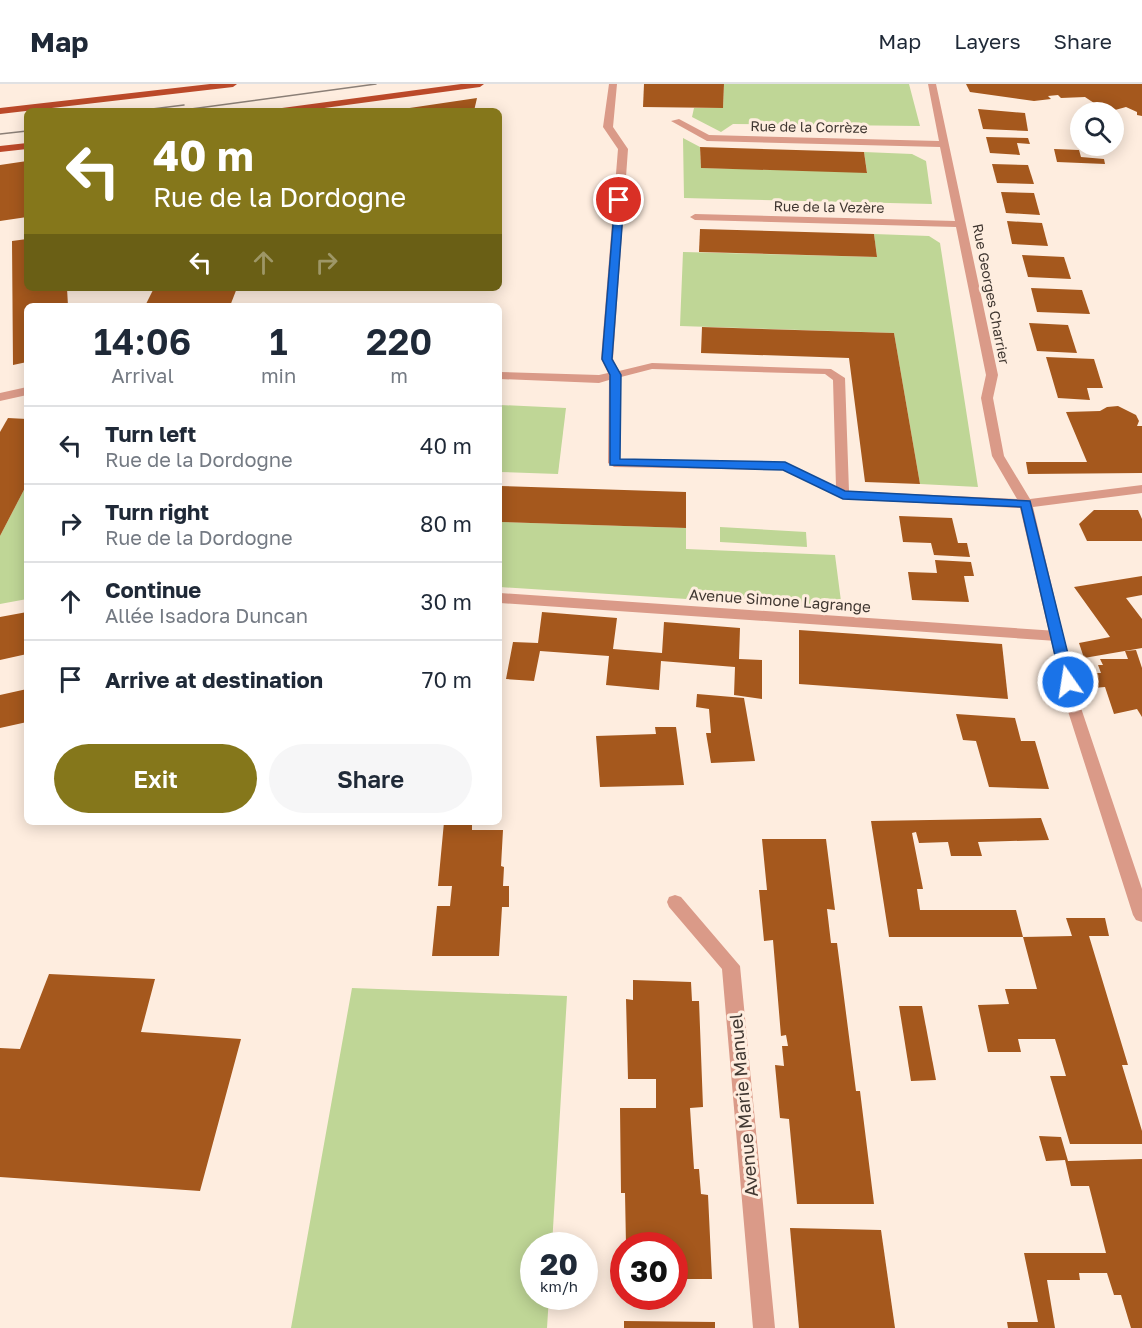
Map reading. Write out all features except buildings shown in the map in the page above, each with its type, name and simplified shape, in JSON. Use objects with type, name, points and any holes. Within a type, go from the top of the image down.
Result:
[{"type":"main road","points":[[26,108],[233,84]]},
{"type":"main road","points":[[304,108],[480,84]]},
{"type":"main road","points":[[0,111],[24,108]]},
{"type":"main road","points":[[0,150],[24,146]]},
{"type":"street","points":[[613,84],[608,128],[623,149],[607,359],[615,375],[614,463],[785,466],[843,495],[1026,504],[1142,489]]},
{"type":"street","name":"Rue Georges Charrier","points":[[932,84],[992,375],[987,398],[998,456],[1026,504],[1073,705],[1142,915]]},
{"type":"street","name":"Rue de la Corrèze","points":[[676,121],[707,138],[946,144]]},
{"type":"street","name":"Rue de la Vezère","points":[[694,217],[962,224]]},
{"type":"street","points":[[502,376],[598,379],[652,366],[827,371],[839,378],[843,495]]},
{"type":"street","points":[[0,397],[24,392]]},
{"type":"street","name":"Avenue Simone Lagrange","points":[[502,598],[1057,636]]},
{"type":"street","name":"Avenue Marie Manuel","points":[[675,902],[731,966],[764,1328]]},
{"type":"green space","points":[[724,84],[909,84],[920,126],[733,124],[721,132],[692,117],[694,108],[723,108]]},
{"type":"green space","points":[[683,138],[700,147],[701,168],[867,172],[864,152],[912,154],[926,161],[932,204],[684,198]]},
{"type":"green space","points":[[874,234],[929,236],[940,243],[978,487],[920,484],[894,333],[680,326],[683,252],[877,257]]},
{"type":"green space","points":[[502,405],[566,408],[558,474],[502,472]]},
{"type":"green space","points":[[24,490],[24,600],[0,604],[0,536]]},
{"type":"green space","points":[[502,522],[686,528],[686,549],[835,555],[842,609],[502,587]]},
{"type":"green space","points":[[720,527],[806,532],[807,547],[720,542]]},
{"type":"green space","points":[[352,988],[567,996],[553,1232],[520,1232],[520,1310],[548,1310],[547,1328],[291,1328]]},
{"type":"tram line","points":[[198,108],[376,84]]},
{"type":"tram line","points":[[160,108],[184,105]]},
{"type":"tram line","points":[[0,134],[24,131]]},
{"type":"route","points":[[619,200],[607,359],[615,375],[614,463],[785,466],[843,495],[1026,504],[1068,682]]}]
